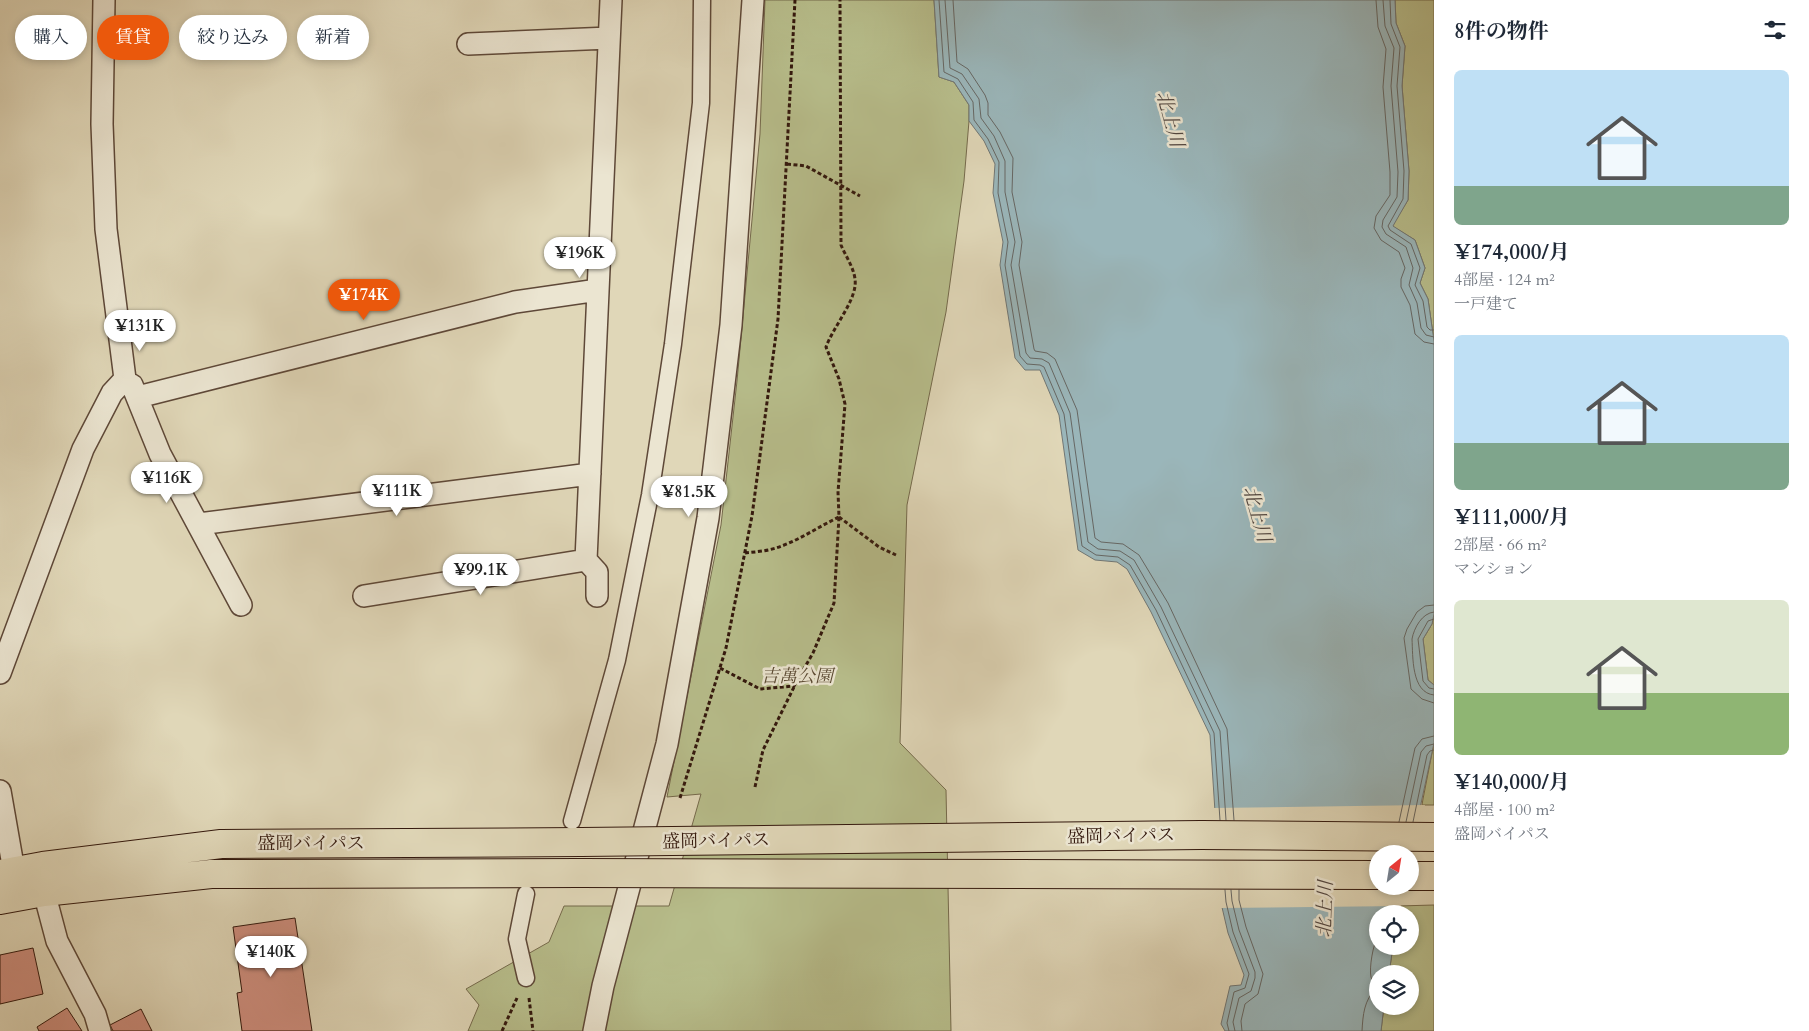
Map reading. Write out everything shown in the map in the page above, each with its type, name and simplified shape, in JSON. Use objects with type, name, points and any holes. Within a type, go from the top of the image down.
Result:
[{"type":"highway","name":"盛岡バイパス","points":[[7,872],[221,844],[576,832],[1434,837]]},
{"type":"highway","name":"盛岡バイパス","points":[[0,900],[44,892],[211,874],[579,873],[1369,876]]},
{"type":"highway","points":[[1419,876],[1434,876]]},
{"type":"street","points":[[104,0],[102,124],[106,229],[125,379],[134,386],[160,454],[241,605]]},
{"type":"street","points":[[597,596],[597,572],[586,560],[611,0]]},
{"type":"street","points":[[576,832],[617,660],[650,495],[673,344],[701,103],[702,0]]},
{"type":"street","points":[[594,1031],[603,986],[667,744],[708,518],[731,325],[753,0]]},
{"type":"street","points":[[468,44],[609,38]]},
{"type":"street","points":[[138,397],[515,302],[598,290]]},
{"type":"street","points":[[0,672],[84,449],[112,393],[125,379]]},
{"type":"street","points":[[199,524],[590,474]]},
{"type":"street","points":[[364,596],[586,560]]},
{"type":"street","points":[[0,791],[7,872]]},
{"type":"street","points":[[44,892],[57,941],[94,1014],[100,1031]]},
{"type":"street","points":[[526,894],[517,939],[526,978]]},
{"type":"path","points":[[755,787],[763,750],[794,686],[813,653],[834,603],[839,517],[838,492],[845,404],[839,379],[826,347],[855,285],[852,268],[841,245],[840,0]]},
{"type":"path","points":[[787,164],[806,166],[860,196]]},
{"type":"path","points":[[744,554],[775,548],[794,541],[839,517]]},
{"type":"path","points":[[839,517],[879,547],[896,555]]},
{"type":"path","points":[[720,668],[760,689],[794,686]]},
{"type":"path","points":[[502,1031],[526,978]]},
{"type":"path","points":[[526,978],[533,1031]]},
{"type":"green space","name":"吉萬公園","points":[[765,0],[934,0],[939,77],[954,82],[969,105],[964,181],[946,312],[907,505],[900,743],[946,790],[951,1031],[468,1031],[479,1005],[466,989],[549,942],[564,906],[669,906],[701,794],[667,797],[721,525],[737,381],[760,134]]},
{"type":"green space","points":[[1395,0],[1434,0],[1434,341],[1428,299],[1420,283],[1425,268],[1415,240],[1392,226],[1408,200],[1409,171],[1402,86],[1405,46],[1396,23]]},
{"type":"green space","points":[[1434,614],[1434,685],[1428,680],[1423,639],[1432,624]]},
{"type":"green space","points":[[1434,743],[1434,805],[1422,805],[1423,799]]},
{"type":"green space","points":[[1419,905],[1434,905],[1434,1031],[1381,1031],[1383,1015],[1419,1015],[1419,965],[1390,965],[1392,955],[1419,955]]},
{"type":"water","name":"北上川","points":[[934,0],[1395,0],[1396,23],[1405,46],[1402,86],[1409,171],[1408,200],[1393,226],[1415,240],[1425,268],[1420,283],[1428,299],[1434,341],[1434,614],[1432,624],[1423,639],[1428,680],[1434,685],[1434,743],[1412,845],[1369,845],[1369,895],[1387,895],[1397,905],[1369,905],[1369,955],[1392,955],[1390,965],[1369,965],[1369,1015],[1383,1015],[1381,1031],[1225,1031],[1221,1024],[1230,986],[1241,985],[1244,975],[1228,933],[1221,903],[1210,735],[1151,612],[1127,569],[1117,562],[1095,560],[1078,550],[1059,415],[1040,370],[1025,370],[1015,358],[1000,265],[1003,242],[993,193],[995,164],[984,141],[969,121],[969,105],[954,82],[939,77]]},
{"type":"pier","points":[[1425,805],[1415,845],[1369,845],[1369,895],[1403,895],[1401,905],[1369,906],[1219,908],[1212,808]]},
{"type":"building","points":[[295,918],[312,1031],[242,1031],[237,993],[242,992],[233,927]]},
{"type":"building","points":[[33,948],[43,994],[0,1004],[0,955]]},
{"type":"building","points":[[67,1008],[82,1031],[39,1031],[37,1027]]},
{"type":"building","points":[[141,1009],[152,1031],[113,1031],[110,1025]]}]
